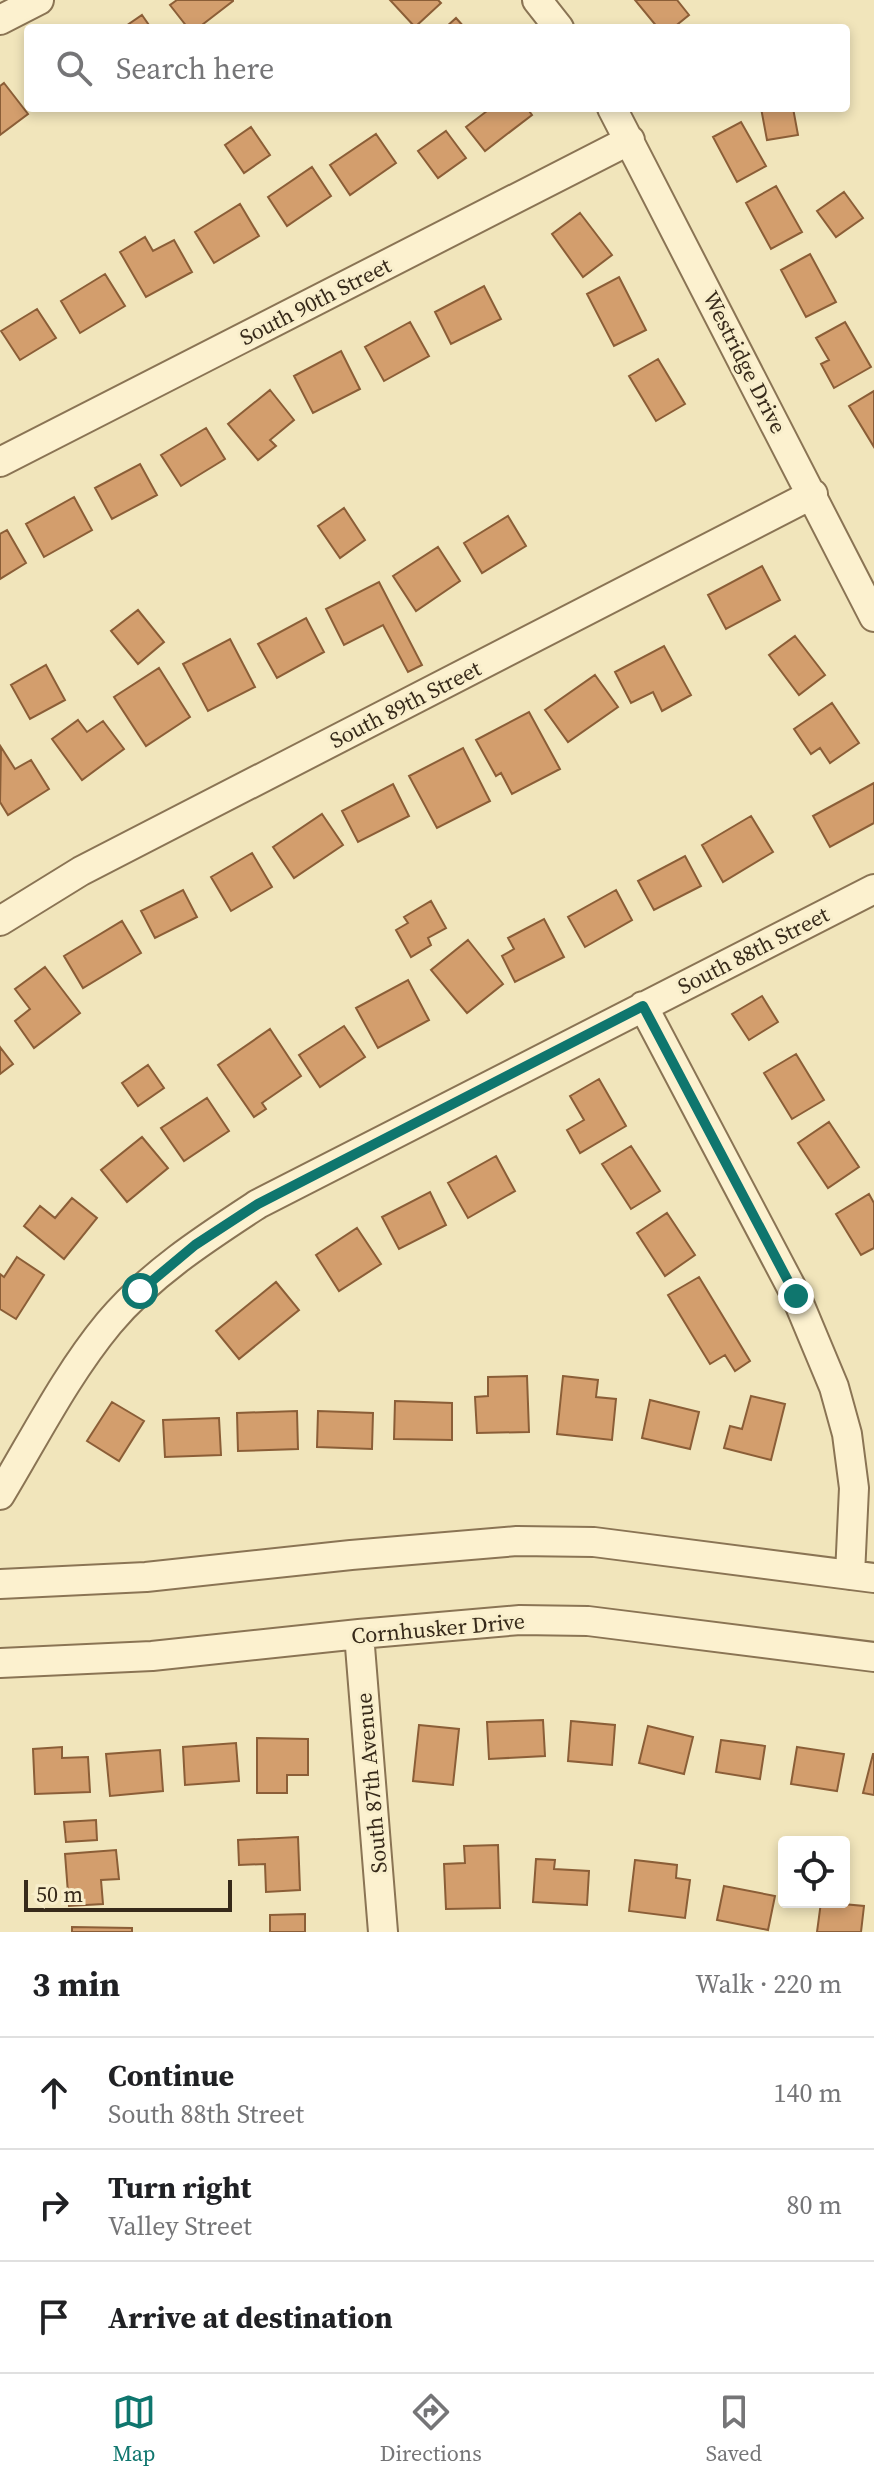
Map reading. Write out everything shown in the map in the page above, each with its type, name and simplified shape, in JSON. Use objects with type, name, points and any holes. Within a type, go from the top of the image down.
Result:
[{"type":"street","points":[[0,20],[39,0]]},
{"type":"street","points":[[537,0],[556,24]]},
{"type":"street","name":"Westridge Drive","points":[[614,112],[874,617]]},
{"type":"street","name":"South 90th Street","points":[[0,462],[630,140]]},
{"type":"street","name":"South 89th Street","points":[[0,921],[81,871],[813,494]]},
{"type":"street","name":"South 88th Street","points":[[0,1495],[81,1360],[111,1321],[140,1291],[195,1245],[258,1204],[874,889]]},
{"type":"street","points":[[0,1584],[146,1577],[517,1541],[594,1542],[862,1576],[847,1434],[829,1373],[796,1296],[643,1006]]},
{"type":"street","name":"Cornhusker Drive","points":[[0,1663],[152,1656],[520,1620],[588,1621],[874,1657]]},
{"type":"street","name":"South 87th Avenue","points":[[359,1634],[383,1932]]},
{"type":"building","points":[[177,0],[233,0],[203,24],[185,24],[170,5]]},
{"type":"building","points":[[390,0],[438,0],[441,3],[418,24],[412,24]]},
{"type":"building","points":[[635,0],[677,0],[689,15],[678,24],[655,24]]},
{"type":"building","points":[[142,15],[148,24],[129,24]]},
{"type":"building","points":[[4,83],[28,114],[0,135],[0,86]]},
{"type":"building","points":[[486,112],[530,112],[532,115],[485,151],[466,127]]},
{"type":"building","points":[[762,112],[794,112],[798,135],[767,140]]},
{"type":"building","points":[[741,122],[766,166],[737,182],[713,137]]},
{"type":"building","points":[[251,127],[270,155],[244,173],[225,145]]},
{"type":"building","points":[[446,131],[466,158],[438,178],[418,151]]},
{"type":"building","points":[[376,134],[396,163],[350,195],[330,165]]},
{"type":"building","points":[[312,167],[331,196],[287,226],[268,197]]},
{"type":"building","points":[[776,186],[802,232],[771,249],[746,203]]},
{"type":"building","points":[[844,192],[863,218],[836,237],[817,211]]},
{"type":"building","points":[[240,204],[259,236],[214,263],[195,232]]},
{"type":"building","points":[[580,213],[612,255],[583,277],[552,234]]},
{"type":"building","points":[[145,237],[153,251],[174,240],[192,272],[146,297],[120,252]]},
{"type":"building","points":[[810,254],[836,302],[806,317],[781,270]]},
{"type":"building","points":[[105,274],[125,306],[80,333],[61,301]]},
{"type":"building","points":[[619,277],[646,330],[614,346],[587,294]]},
{"type":"building","points":[[484,286],[501,319],[451,344],[435,312]]},
{"type":"building","points":[[37,309],[56,338],[20,360],[1,331]]},
{"type":"building","points":[[410,322],[429,356],[384,381],[365,347]]},
{"type":"building","points":[[845,322],[871,367],[834,388],[821,364],[829,360],[816,338]]},
{"type":"building","points":[[341,351],[360,389],[313,413],[294,376]]},
{"type":"building","points":[[658,359],[685,404],[656,421],[629,376]]},
{"type":"building","points":[[270,390],[294,420],[270,440],[276,446],[258,460],[228,424]]},
{"type":"building","points":[[874,391],[874,447],[849,406]]},
{"type":"building","points":[[206,428],[225,459],[181,486],[161,455]]},
{"type":"building","points":[[140,464],[157,495],[112,519],[95,488]]},
{"type":"building","points":[[74,497],[92,530],[44,557],[26,524]]},
{"type":"building","points":[[344,508],[365,540],[340,558],[318,526]]},
{"type":"building","points":[[508,516],[526,546],[482,573],[464,543]]},
{"type":"building","points":[[7,530],[26,563],[0,579],[0,534]]},
{"type":"building","points":[[438,547],[460,581],[416,611],[393,576]]},
{"type":"building","points":[[762,566],[780,600],[726,629],[708,595]]},
{"type":"building","points":[[379,582],[422,665],[408,672],[383,625],[344,645],[326,609]]},
{"type":"building","points":[[138,610],[164,642],[138,664],[111,631]]},
{"type":"building","points":[[306,618],[324,652],[277,678],[258,644]]},
{"type":"building","points":[[795,636],[825,675],[799,695],[769,655]]},
{"type":"building","points":[[230,639],[255,687],[208,711],[183,664]]},
{"type":"building","points":[[664,646],[691,695],[662,711],[653,692],[631,703],[615,672]]},
{"type":"building","points":[[46,665],[65,700],[30,719],[11,685]]},
{"type":"building","points":[[159,668],[190,717],[146,746],[114,697]]},
{"type":"building","points":[[595,675],[618,707],[568,742],[545,710]]},
{"type":"building","points":[[832,703],[859,743],[830,763],[820,748],[811,754],[794,729]]},
{"type":"building","points":[[529,712],[560,769],[512,794],[501,773],[496,776],[476,740]]},
{"type":"building","points":[[78,720],[87,732],[103,721],[124,749],[82,780],[52,739]]},
{"type":"building","points":[[1,747],[15,769],[31,760],[49,789],[8,815],[0,802]]},
{"type":"building","points":[[463,748],[490,801],[437,828],[409,776]]},
{"type":"building","points":[[874,783],[874,823],[830,847],[813,816]]},
{"type":"building","points":[[393,784],[409,816],[358,842],[342,811]]},
{"type":"building","points":[[322,814],[343,845],[294,878],[273,847]]},
{"type":"building","points":[[751,816],[773,852],[723,882],[702,845]]},
{"type":"building","points":[[252,853],[272,887],[231,911],[211,877]]},
{"type":"building","points":[[685,856],[701,886],[654,910],[638,881]]},
{"type":"building","points":[[183,890],[197,917],[155,938],[141,911]]},
{"type":"building","points":[[616,890],[632,920],[585,947],[568,917]]},
{"type":"building","points":[[431,901],[446,928],[428,938],[431,945],[411,957],[396,930],[408,923],[404,917]]},
{"type":"building","points":[[544,919],[564,957],[515,982],[502,956],[514,949],[508,938]]},
{"type":"building","points":[[122,921],[141,953],[83,988],[64,956]]},
{"type":"building","points":[[468,940],[503,984],[467,1013],[431,970]]},
{"type":"building","points":[[45,967],[80,1013],[34,1048],[15,1021],[30,1009],[15,989]]},
{"type":"building","points":[[408,980],[429,1020],[378,1048],[356,1008]]},
{"type":"building","points":[[762,996],[778,1022],[749,1040],[732,1014]]},
{"type":"building","points":[[344,1026],[365,1057],[320,1087],[299,1055]]},
{"type":"building","points":[[270,1029],[301,1076],[262,1103],[266,1109],[254,1117],[218,1065]]},
{"type":"building","points":[[0,1047],[13,1064],[0,1074]]},
{"type":"building","points":[[796,1054],[824,1100],[792,1119],[764,1073]]},
{"type":"building","points":[[148,1065],[164,1088],[138,1106],[122,1083]]},
{"type":"building","points":[[599,1079],[626,1126],[580,1153],[567,1130],[584,1120],[570,1096]]},
{"type":"building","points":[[207,1098],[229,1131],[184,1161],[161,1128]]},
{"type":"building","points":[[829,1122],[859,1167],[828,1188],[798,1143]]},
{"type":"building","points":[[142,1137],[168,1168],[127,1202],[101,1170]]},
{"type":"building","points":[[631,1146],[660,1191],[631,1209],[602,1164]]},
{"type":"building","points":[[496,1156],[515,1191],[468,1218],[448,1183]]},
{"type":"building","points":[[430,1192],[446,1225],[399,1249],[382,1217]]},
{"type":"building","points":[[869,1194],[874,1203],[874,1248],[861,1255],[836,1214]]},
{"type":"building","points":[[72,1198],[97,1218],[64,1259],[24,1226],[40,1206],[55,1218]]},
{"type":"building","points":[[667,1213],[695,1255],[665,1276],[637,1233]]},
{"type":"building","points":[[357,1228],[381,1264],[339,1291],[316,1255]]},
{"type":"building","points":[[17,1257],[44,1275],[16,1319],[0,1309],[0,1274],[4,1277]]},
{"type":"building","points":[[699,1277],[750,1361],[735,1371],[725,1355],[710,1364],[668,1295]]},
{"type":"building","points":[[276,1282],[299,1310],[239,1359],[216,1331]]},
{"type":"building","points":[[527,1376],[529,1432],[477,1433],[475,1397],[488,1396],[488,1377]]},
{"type":"building","points":[[563,1376],[598,1380],[596,1397],[616,1399],[612,1440],[557,1434]]},
{"type":"building","points":[[751,1396],[785,1404],[771,1460],[724,1448],[730,1426],[742,1429]]},
{"type":"building","points":[[650,1400],[699,1412],[690,1449],[642,1438]]},
{"type":"building","points":[[395,1401],[452,1403],[452,1440],[394,1439]]},
{"type":"building","points":[[112,1402],[144,1421],[119,1461],[87,1441]]},
{"type":"building","points":[[297,1411],[298,1449],[238,1451],[237,1413]]},
{"type":"building","points":[[318,1411],[373,1413],[372,1449],[317,1447]]},
{"type":"building","points":[[219,1418],[221,1455],[165,1457],[163,1420]]},
{"type":"building","points":[[543,1720],[545,1756],[489,1759],[487,1722]]},
{"type":"building","points":[[571,1721],[615,1725],[612,1765],[568,1761]]},
{"type":"building","points":[[419,1725],[459,1729],[453,1785],[413,1781]]},
{"type":"building","points":[[648,1726],[693,1737],[684,1774],[639,1763]]},
{"type":"building","points":[[257,1738],[308,1739],[308,1775],[287,1775],[287,1793],[257,1793]]},
{"type":"building","points":[[721,1740],[765,1746],[760,1779],[716,1772]]},
{"type":"building","points":[[236,1743],[239,1781],[185,1785],[183,1747]]},
{"type":"building","points":[[62,1747],[62,1758],[88,1757],[90,1792],[35,1794],[33,1749]]},
{"type":"building","points":[[797,1747],[844,1754],[837,1791],[791,1784]]},
{"type":"building","points":[[160,1750],[163,1791],[110,1796],[106,1754]]},
{"type":"building","points":[[874,1754],[874,1795],[863,1793]]},
{"type":"building","points":[[96,1820],[97,1840],[66,1842],[64,1822]]},
{"type":"building","points":[[298,1837],[300,1890],[266,1892],[265,1864],[239,1865],[238,1840]]},
{"type":"building","points":[[498,1845],[500,1908],[446,1909],[444,1864],[465,1863],[464,1846]]},
{"type":"building","points":[[116,1850],[119,1879],[101,1880],[103,1904],[69,1906],[65,1854]]},
{"type":"building","points":[[536,1859],[555,1860],[554,1869],[589,1871],[587,1905],[533,1902]]},
{"type":"building","points":[[635,1860],[677,1865],[676,1878],[690,1880],[685,1918],[629,1911]]},
{"type":"building","points":[[724,1886],[775,1896],[768,1930],[717,1920]]},
{"type":"building","points":[[864,1906],[861,1932],[817,1932],[820,1908]]},
{"type":"building","points":[[305,1914],[305,1932],[270,1932],[270,1915]]},
{"type":"building","points":[[72,1927],[132,1928],[132,1932],[72,1932]]},
{"type":"route","points":[[140,1291],[195,1245],[258,1204],[643,1006],[796,1296]]}]
